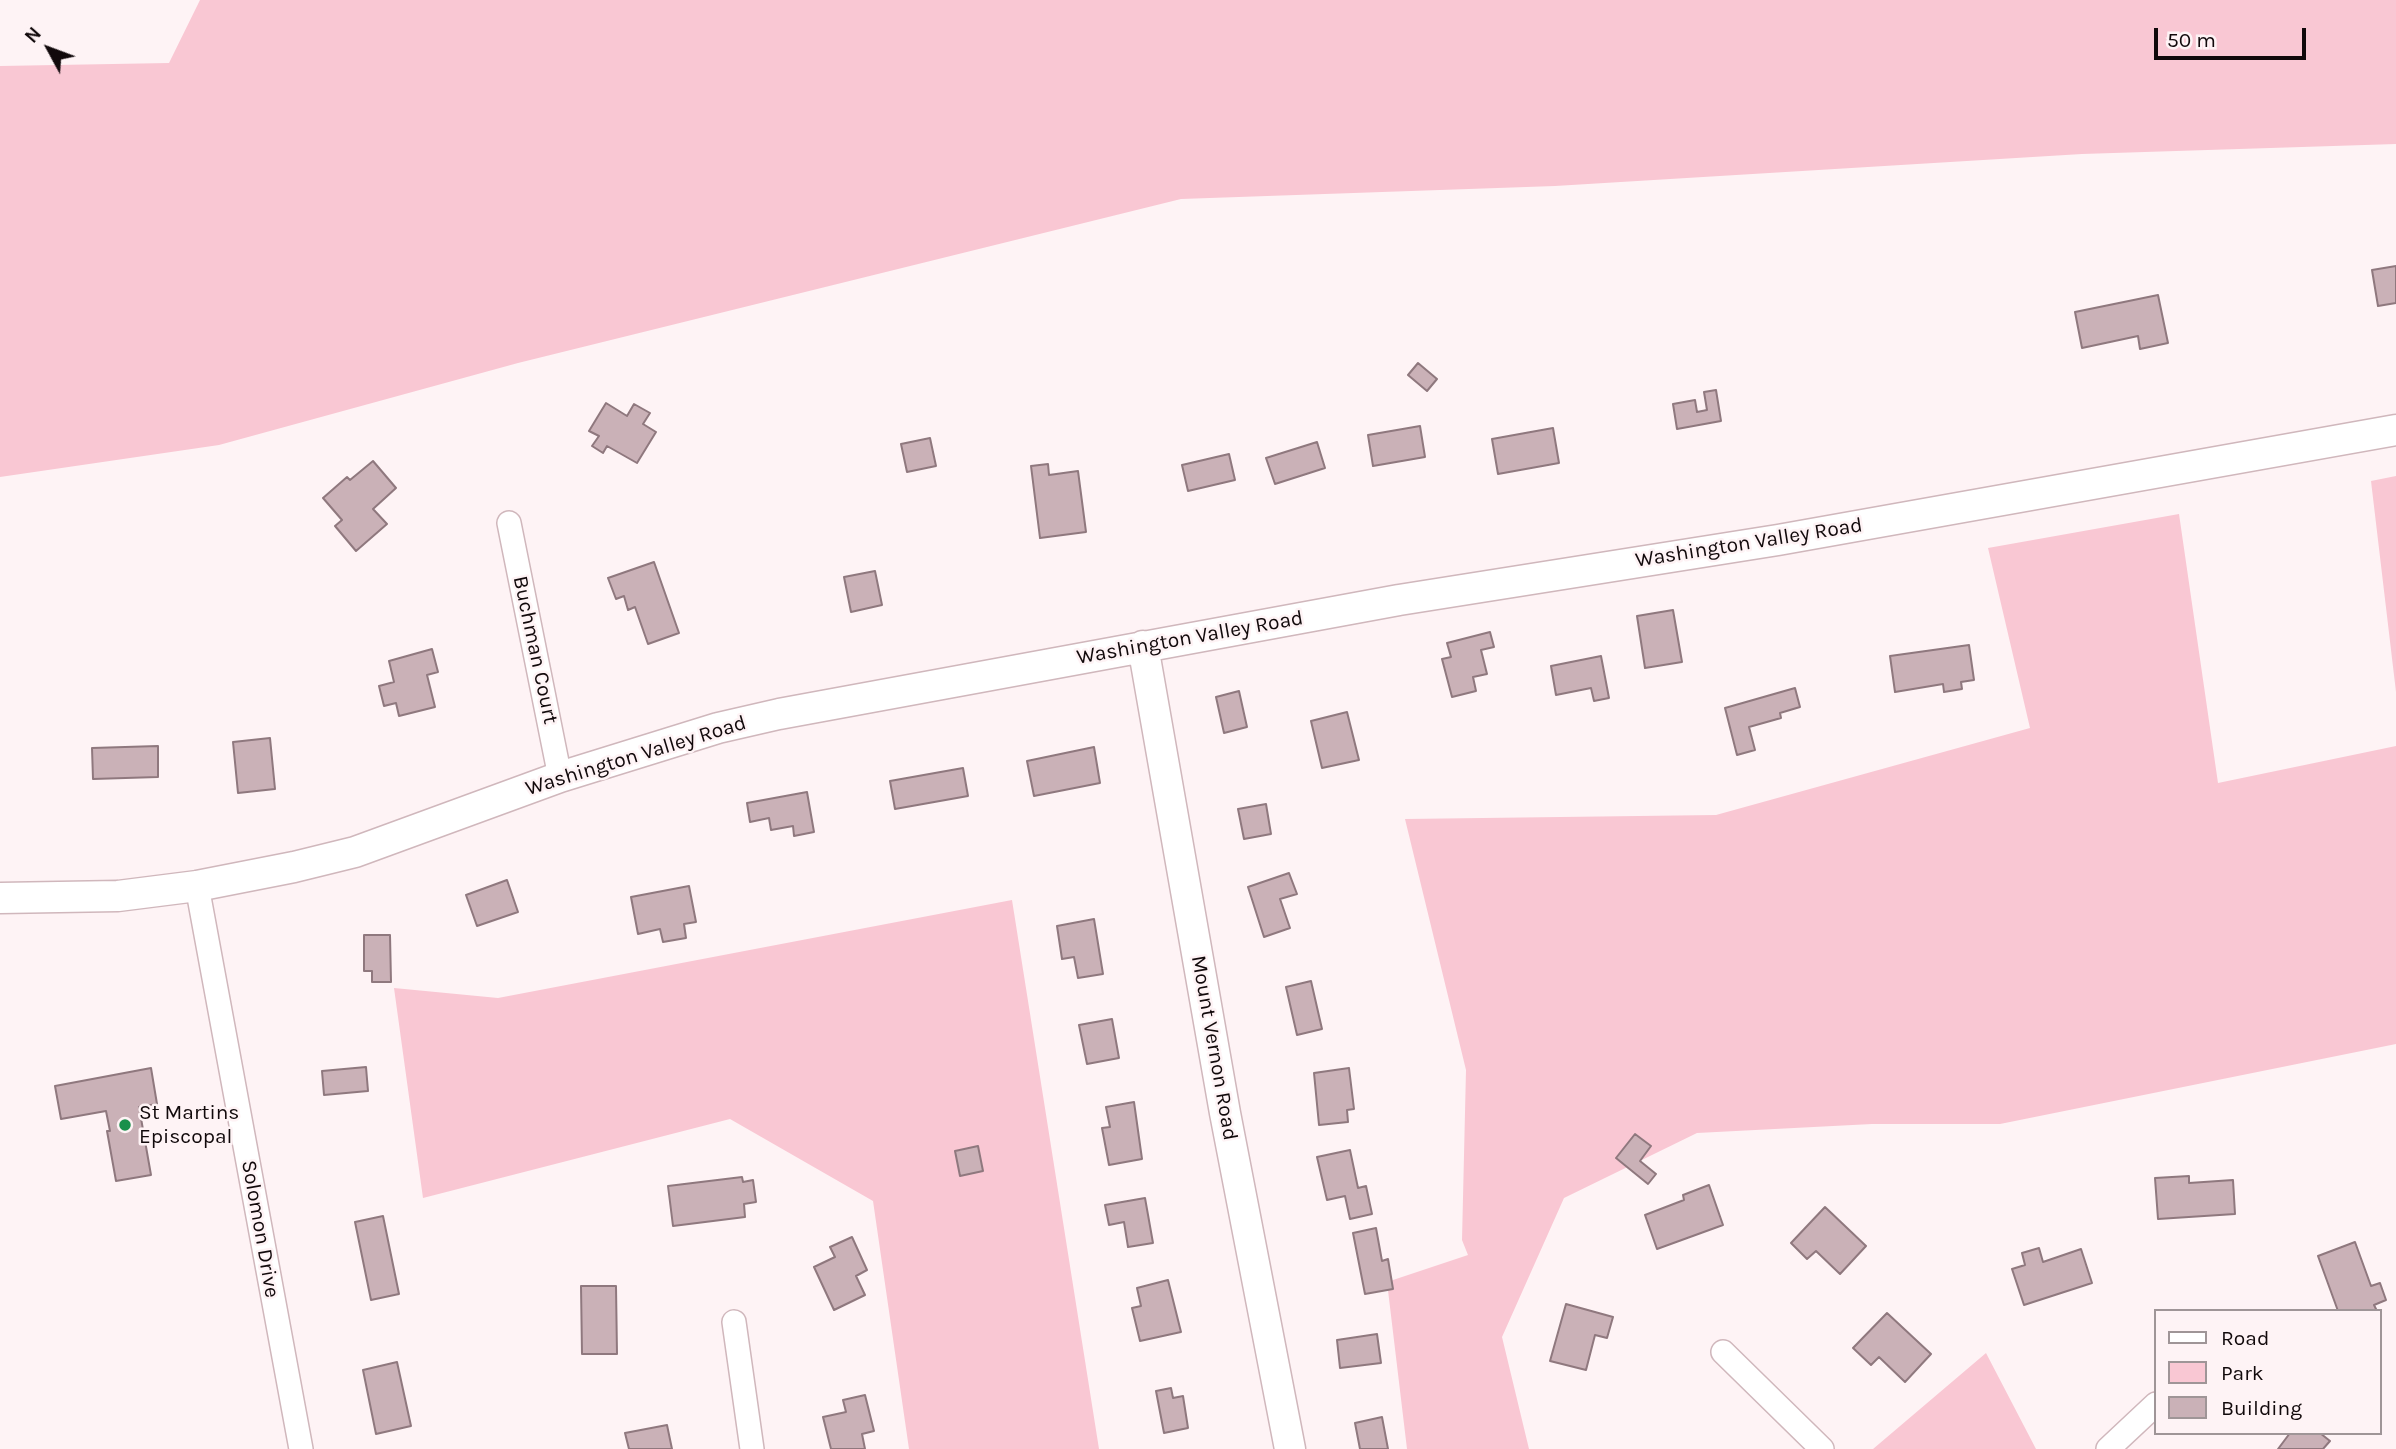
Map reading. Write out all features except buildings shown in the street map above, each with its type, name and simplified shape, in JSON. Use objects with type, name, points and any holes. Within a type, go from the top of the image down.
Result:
[{"type":"street","name":"Washington Valley Road","points":[[0,898],[118,896],[197,886],[294,867],[355,852],[560,777],[718,728],[779,714],[1399,600],[1778,540],[2396,430]]},
{"type":"street","name":"Buchman Court","points":[[509,523],[560,777]]},
{"type":"street","name":"Mount Vernon Road","points":[[1143,646],[1225,1113],[1290,1449]]},
{"type":"street","name":"Solomon Drive","points":[[197,886],[301,1449]]},
{"type":"street","points":[[734,1322],[752,1449]]},
{"type":"street","points":[[1723,1352],[1822,1449]]},
{"type":"street","points":[[2108,1449],[2154,1406]]},
{"type":"green space","points":[[200,0],[2396,0],[2396,144],[2082,154],[1555,186],[1181,199],[518,363],[219,445],[0,477],[0,66],[169,63]]},
{"type":"green space","points":[[2396,476],[2396,692],[2371,481]]},
{"type":"green space","points":[[2179,514],[2218,783],[2396,746],[2396,1044],[2000,1124],[1872,1124],[1697,1133],[1564,1198],[1502,1337],[1529,1449],[1407,1449],[1387,1282],[1468,1255],[1462,1240],[1466,1070],[1405,819],[1716,815],[2030,728],[1988,548]]},
{"type":"green space","points":[[1012,900],[1099,1449],[909,1449],[873,1201],[730,1119],[423,1198],[394,988],[498,998]]},
{"type":"green space","points":[[1986,1353],[2036,1449],[1873,1449]]},
{"type":"place","name":"St Martins Episcopal","points":[[125,1125]]}]
